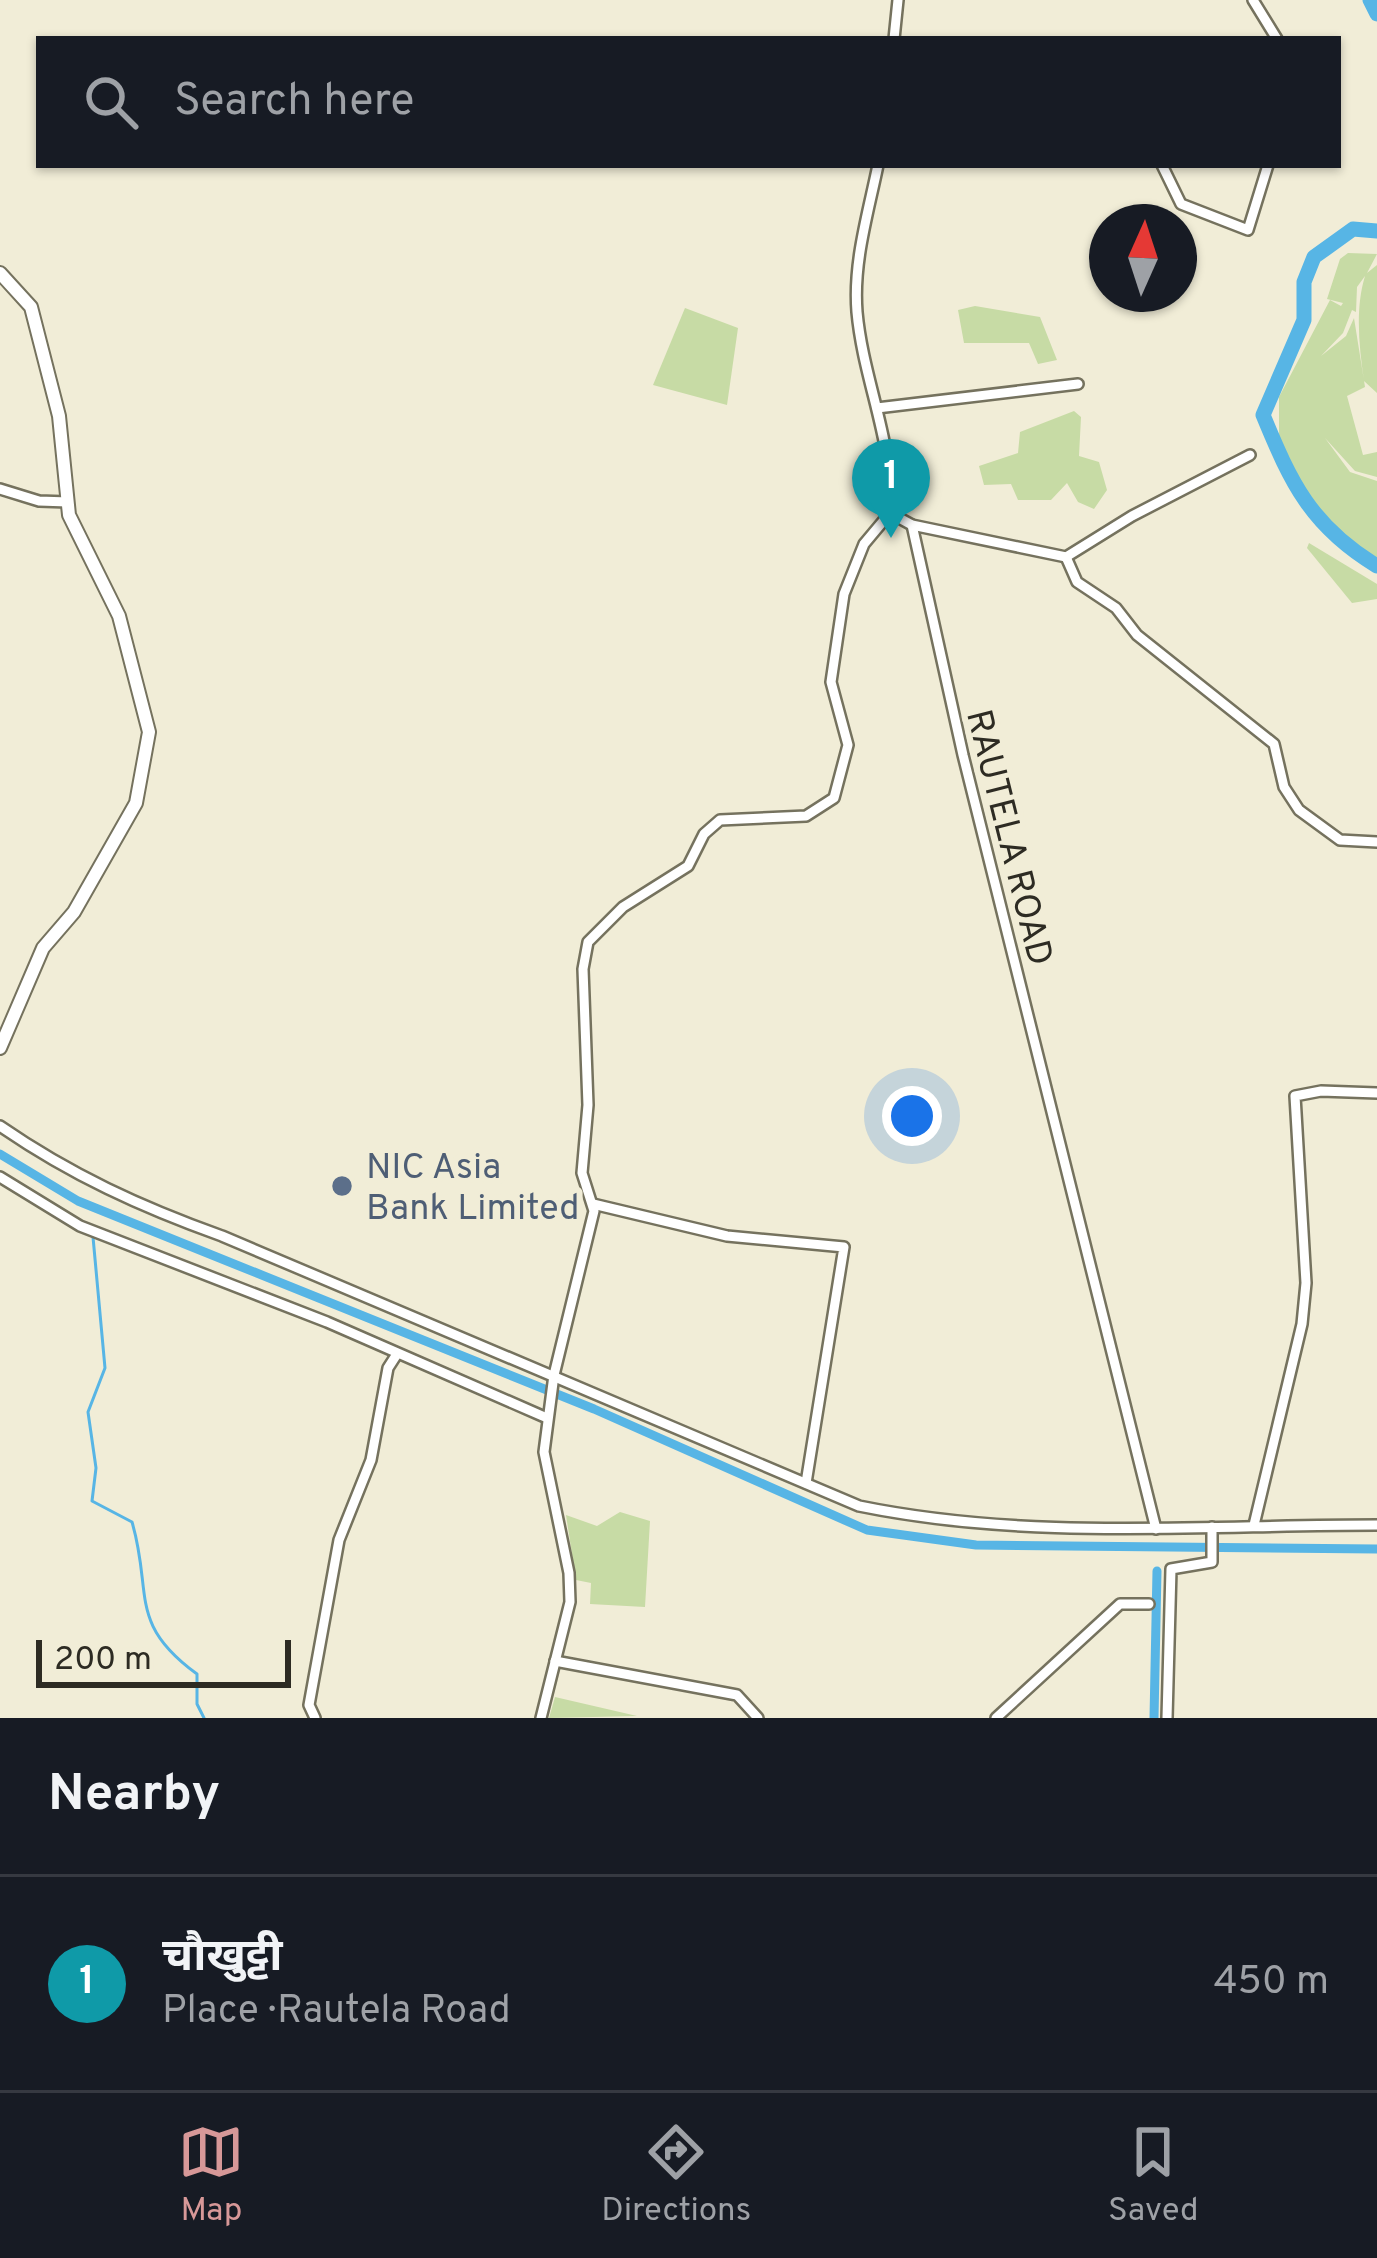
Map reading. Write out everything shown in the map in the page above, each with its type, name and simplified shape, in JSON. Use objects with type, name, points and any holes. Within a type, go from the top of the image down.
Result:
[{"type":"street","points":[[894,36],[898,0]]},
{"type":"street","points":[[1253,0],[1274,36]]},
{"type":"street","points":[[541,1718],[570,1602],[569,1573],[544,1452],[547,1413],[593,1204],[581,1173],[588,1105],[583,969],[588,942],[623,907],[688,866],[704,834],[720,820],[806,816],[834,798],[848,745],[831,682],[840,613],[864,544],[890,513],[892,481],[857,316],[856,274],[877,168]]},
{"type":"street","points":[[1163,168],[1181,204],[1248,230],[1267,168]]},
{"type":"street","points":[[0,273],[31,307],[59,416],[69,515],[119,616],[149,732],[136,803],[74,912],[43,948],[0,1048]]},
{"type":"street","points":[[877,408],[1078,384]]},
{"type":"street","points":[[890,513],[912,525],[1066,557],[1250,454]]},
{"type":"street","points":[[0,489],[39,501],[68,502]]},
{"type":"street","name":"RAUTELA ROAD","points":[[912,525],[963,755],[1156,1529]]},
{"type":"street","points":[[1066,557],[1077,582],[1116,608],[1137,635],[1274,744],[1284,787],[1299,810],[1340,840],[1377,842]]},
{"type":"street","points":[[1254,1525],[1302,1324],[1306,1283],[1295,1096],[1321,1090],[1377,1093]]},
{"type":"street","points":[[0,1126],[69,1173],[137,1206],[222,1236],[859,1506],[944,1523],[1212,1530],[1254,1525],[1377,1525]]},
{"type":"street","points":[[0,1177],[80,1226],[547,1413]]},
{"type":"street","points":[[593,1204],[727,1236],[844,1247],[848,1252],[806,1484]]},
{"type":"street","points":[[315,1718],[308,1706],[339,1540],[371,1460],[388,1368],[397,1354]]},
{"type":"street","points":[[1167,1718],[1171,1569],[1212,1562],[1212,1530]]},
{"type":"street","points":[[996,1718],[1120,1604],[1149,1604]]},
{"type":"street","points":[[555,1661],[737,1695],[752,1716]]},
{"type":"green space","points":[[1348,253],[1377,254],[1367,273],[1377,265],[1377,393],[1364,381],[1365,387],[1347,396],[1363,455],[1377,452],[1377,477],[1355,471],[1325,438],[1350,472],[1377,481],[1377,559],[1348,539],[1296,483],[1279,441],[1279,397],[1330,300],[1343,303],[1327,299],[1340,259]],"holes":[[[1365,276],[1359,314],[1364,379],[1354,318],[1346,336],[1321,356],[1343,333],[1352,310],[1356,312],[1357,287]]]},
{"type":"green space","points":[[975,306],[1040,317],[1057,360],[1038,364],[1029,343],[964,343],[958,310]]},
{"type":"green space","points":[[685,308],[738,328],[727,405],[653,385]]},
{"type":"green space","points":[[1074,411],[1081,417],[1079,456],[1099,462],[1107,490],[1094,509],[1078,502],[1067,483],[1051,500],[1018,500],[1011,484],[984,485],[979,466],[1018,453],[1020,432]]},
{"type":"green space","points":[[1309,543],[1377,584],[1377,599],[1352,603],[1307,548]]},
{"type":"green space","points":[[620,1512],[650,1521],[645,1607],[590,1604],[591,1583],[576,1580],[566,1515],[597,1526]]},
{"type":"green space","points":[[555,1697],[637,1716],[549,1718]]},
{"type":"waterway","points":[[1370,0],[1377,14]]},
{"type":"waterway","points":[[1377,231],[1353,229],[1314,257],[1304,282],[1304,320],[1263,415],[1283,462],[1319,519],[1377,566]]},
{"type":"waterway","points":[[0,1154],[78,1201],[594,1409],[867,1530],[976,1545],[1377,1549]]},
{"type":"waterway","points":[[93,1237],[105,1368],[88,1412],[96,1468],[92,1501],[132,1522],[151,1622],[175,1656],[197,1674],[197,1704],[204,1718]]},
{"type":"waterway","points":[[1154,1718],[1157,1571]]},
{"type":"place","name":"चौखुट्टी","points":[[891,538]]},
{"type":"place","name":"NIC Asia Bank Limited","points":[[342,1186]]}]
